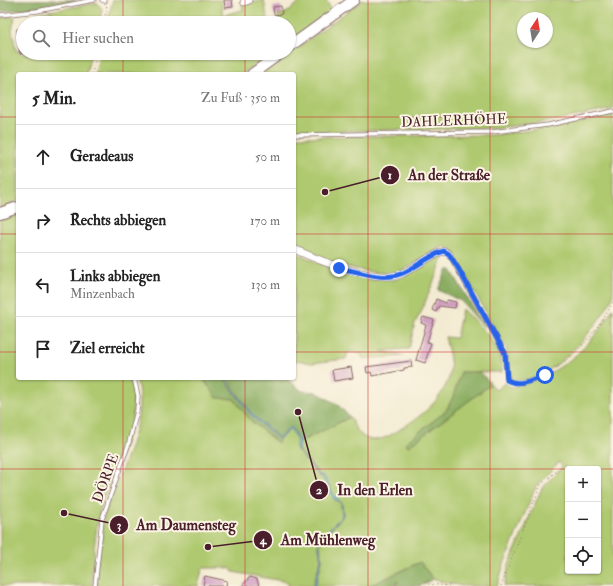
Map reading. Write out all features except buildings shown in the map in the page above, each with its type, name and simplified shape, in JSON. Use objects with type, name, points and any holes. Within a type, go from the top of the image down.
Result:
[{"type":"street","points":[[296,42],[354,0]]},
{"type":"street","points":[[255,72],[271,60]]},
{"type":"street","points":[[0,213],[16,208]]},
{"type":"street","points":[[296,250],[339,268],[392,277],[403,273],[435,254],[444,251],[449,254]]},
{"type":"lane","points":[[0,15],[37,11],[94,0]]},
{"type":"lane","name":"DAHLERHÖHE","points":[[296,134],[492,132],[548,125],[613,111]]},
{"type":"lane","points":[[449,254],[505,353],[507,380]]},
{"type":"lane","name":"DÖRPE","points":[[95,586],[102,519],[128,446],[137,411],[138,396],[134,380]]},
{"type":"path","points":[[104,1],[108,6],[106,16]]},
{"type":"path","points":[[92,72],[95,60]]},
{"type":"path","points":[[507,380],[516,383],[523,383],[545,375],[575,353],[604,320],[613,302]]},
{"type":"path","points":[[501,586],[510,558],[542,484],[567,463]]},
{"type":"path","points":[[425,586],[429,584],[449,586]]},
{"type":"green space","points":[[0,0],[77,0],[61,4],[0,12]]},
{"type":"green space","points":[[113,0],[221,0],[223,15],[243,10],[242,5],[264,0],[267,16],[109,16]]},
{"type":"green space","points":[[302,0],[326,0],[332,11],[296,36],[296,16],[278,16],[288,12]]},
{"type":"green space","points":[[363,0],[613,0],[613,109],[547,122],[494,128],[296,132],[296,72],[264,72],[280,60],[296,60],[296,49]]},
{"type":"green space","points":[[97,3],[102,9],[100,16],[37,16],[37,13]]},
{"type":"green space","points":[[0,17],[15,17],[12,30],[16,60],[89,60],[86,72],[16,72],[16,202],[0,208]]},
{"type":"green space","points":[[98,60],[262,60],[245,72],[95,72]]},
{"type":"green space","points":[[613,115],[613,297],[596,324],[584,339],[555,366],[540,375],[525,380],[510,379],[507,372],[508,358],[506,347],[453,252],[445,246],[400,271],[389,273],[376,273],[331,262],[296,247],[296,137],[494,135],[548,128]]},
{"type":"green space","points":[[16,213],[16,380],[130,380],[133,396],[133,414],[129,432],[109,484],[98,519],[92,586],[0,586],[0,218]]},
{"type":"green space","points":[[296,253],[321,264],[340,270],[393,280],[403,277],[437,256],[443,259],[415,323],[409,349],[381,351],[405,356],[363,359],[361,354],[348,352],[346,359],[312,363],[296,360]]},
{"type":"green space","points":[[447,270],[451,270],[485,328],[461,301],[438,290]]},
{"type":"green space","points":[[613,308],[613,586],[504,586],[509,565],[541,490],[562,466],[559,462],[536,486],[504,564],[497,586],[461,586],[433,579],[420,562],[369,586],[315,586],[322,560],[319,541],[343,516],[342,503],[335,499],[322,475],[321,476],[298,450],[298,443],[350,417],[355,428],[361,435],[367,439],[374,440],[381,439],[397,432],[419,417],[432,405],[446,385],[450,372],[450,357],[445,337],[456,338],[462,309],[483,330],[494,344],[501,362],[502,372],[461,372],[453,397],[446,411],[405,443],[409,446],[491,384],[496,390],[505,383],[511,387],[528,383],[558,369],[583,348],[594,336]]},
{"type":"green space","points":[[461,372],[480,372],[491,384],[409,446],[405,443],[446,411],[453,397]]},
{"type":"green space","points":[[136,380],[204,380],[207,385],[234,399],[251,421],[278,443],[279,439],[291,429],[297,441],[297,450],[320,477],[322,476],[334,499],[341,503],[342,516],[318,540],[321,560],[313,586],[288,586],[288,582],[233,572],[230,568],[204,568],[202,570],[198,586],[97,586],[99,546],[103,524],[107,507],[136,427],[139,410],[139,394]]},
{"type":"green space","points":[[204,380],[225,380],[252,416],[279,439],[278,443],[251,421],[234,399],[217,398]]},
{"type":"green space","points":[[227,380],[288,380],[302,391],[316,392],[337,404],[350,417],[298,443],[291,427],[279,438],[253,415]]},
{"type":"green space","points":[[420,562],[433,579],[420,586],[395,586],[398,581],[393,586],[369,586]]},
{"type":"water","points":[[225,380],[253,415],[279,438],[291,427],[299,441],[298,450],[320,476],[323,475],[333,494],[342,503],[343,516],[319,541],[322,560],[315,586],[313,586],[321,560],[318,540],[342,516],[341,503],[334,499],[322,476],[320,477],[297,450],[297,441],[291,429],[279,439],[252,416]]},
{"type":"place","name":"An der Straße","points":[[325,192]]},
{"type":"place","name":"In den Erlen","points":[[298,412]]},
{"type":"place","name":"Am Daumensteg","points":[[64,513]]},
{"type":"place","name":"Am Mühlenweg","points":[[208,547]]},
{"type":"route","points":[[339,268],[392,277],[403,273],[435,254],[444,251],[449,254],[458,268],[505,353],[507,380],[516,383],[523,383],[545,375]]}]
